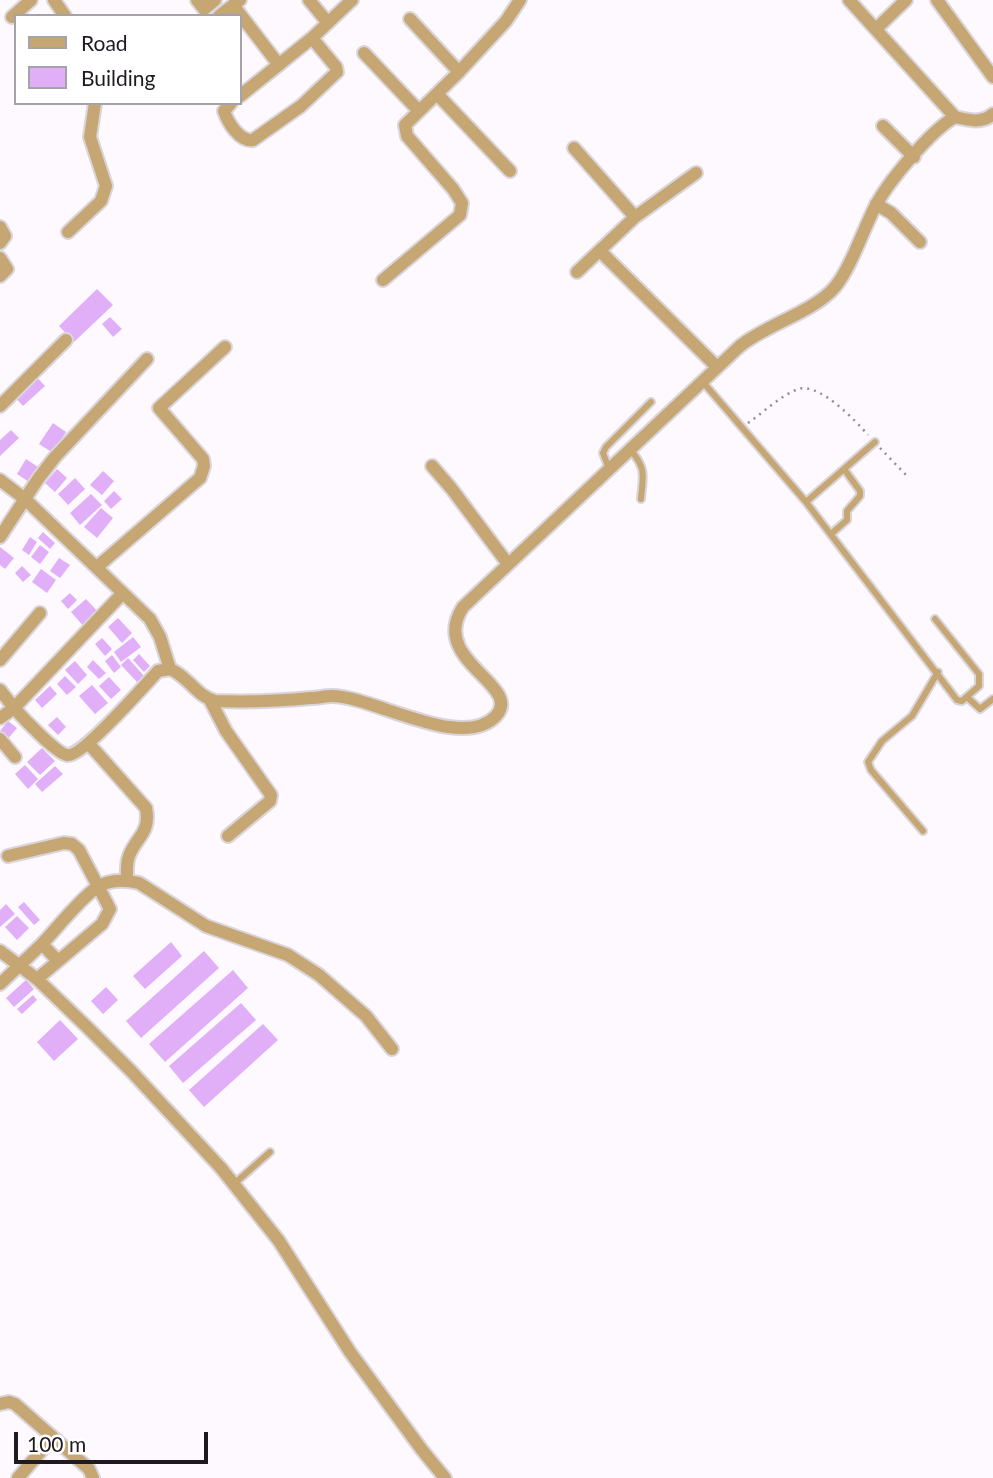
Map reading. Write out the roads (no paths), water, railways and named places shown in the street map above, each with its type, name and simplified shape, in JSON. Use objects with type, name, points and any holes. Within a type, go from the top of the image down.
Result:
[{"type":"street","points":[[15,14],[31,0]]},
{"type":"street","points":[[198,8],[215,0]]},
{"type":"street","points":[[309,0],[328,23]]},
{"type":"street","points":[[242,94],[312,38],[352,0]]},
{"type":"street","points":[[383,280],[460,215],[461,203],[453,189],[404,132],[405,125],[506,21],[520,0]]},
{"type":"street","points":[[849,0],[955,117],[991,120]]},
{"type":"street","points":[[876,29],[906,0]]},
{"type":"street","points":[[937,0],[993,77]]},
{"type":"street","points":[[222,14],[237,3],[279,65]]},
{"type":"street","points":[[410,19],[459,72]]},
{"type":"street","points":[[229,105],[224,111],[226,117],[242,138],[248,141],[301,106],[337,72],[336,67],[312,38]]},
{"type":"street","points":[[364,53],[419,111]]},
{"type":"street","points":[[437,94],[510,171]]},
{"type":"street","points":[[68,232],[101,201],[106,186],[90,137],[95,105]]},
{"type":"street","points":[[210,700],[249,701],[333,696],[353,699],[438,725],[463,728],[488,722],[500,709],[501,701],[497,691],[460,650],[456,642],[457,617],[471,599],[701,381],[757,332],[822,298],[836,286],[876,204],[937,130],[955,117]]},
{"type":"street","points":[[883,126],[914,157]]},
{"type":"street","points":[[574,148],[635,217]]},
{"type":"street","points":[[577,272],[635,217],[695,173]]},
{"type":"street","points":[[876,204],[891,213],[920,242]]},
{"type":"street","points":[[0,227],[5,236],[0,243]]},
{"type":"street","points":[[600,251],[717,367]]},
{"type":"street","points":[[0,258],[7,269],[0,276]]},
{"type":"street","points":[[0,406],[66,340]]},
{"type":"street","points":[[97,567],[200,478],[203,459],[159,408],[225,347]]},
{"type":"street","points":[[0,537],[38,479],[147,359]]},
{"type":"street","points":[[432,466],[508,564]]},
{"type":"street","points":[[0,480],[25,499],[150,619],[156,628],[170,669]]},
{"type":"street","points":[[0,718],[14,708],[123,593]]},
{"type":"street","points":[[0,660],[40,613]]},
{"type":"street","points":[[0,690],[14,708],[68,756],[79,753],[89,744],[158,671],[176,671],[210,700],[231,740],[271,795],[270,801],[228,836]]},
{"type":"street","points":[[0,739],[15,757]]},
{"type":"street","points":[[89,744],[146,808],[148,818],[145,832],[129,854],[127,880]]},
{"type":"street","points":[[8,856],[64,842],[72,844],[79,849],[110,909],[102,924],[37,979]]},
{"type":"street","points":[[0,984],[97,887],[127,880],[139,883],[206,926],[288,955],[319,975],[366,1016],[392,1049]]},
{"type":"street","points":[[42,944],[58,961]]},
{"type":"street","points":[[0,951],[37,979],[131,1071],[233,1184],[279,1241],[378,1392],[445,1478]]},
{"type":"street","points":[[0,1405],[9,1402],[15,1404],[89,1468],[93,1478]]},
{"type":"street","points":[[18,1478],[53,1437]]},
{"type":"lane","points":[[701,381],[806,502],[957,700],[962,701],[979,686],[979,674],[935,618]]},
{"type":"lane","points":[[609,469],[603,451],[651,402]]},
{"type":"lane","points":[[806,502],[875,442]]},
{"type":"lane","points":[[630,449],[641,462],[643,469],[640,499]]},
{"type":"lane","points":[[831,534],[847,520],[847,511],[860,496],[860,491],[844,469]]},
{"type":"lane","points":[[923,831],[871,770],[869,762],[882,741],[912,716],[938,673]]},
{"type":"lane","points":[[968,698],[980,709],[993,699]]},
{"type":"lane","points":[[233,1184],[270,1153]]}]
